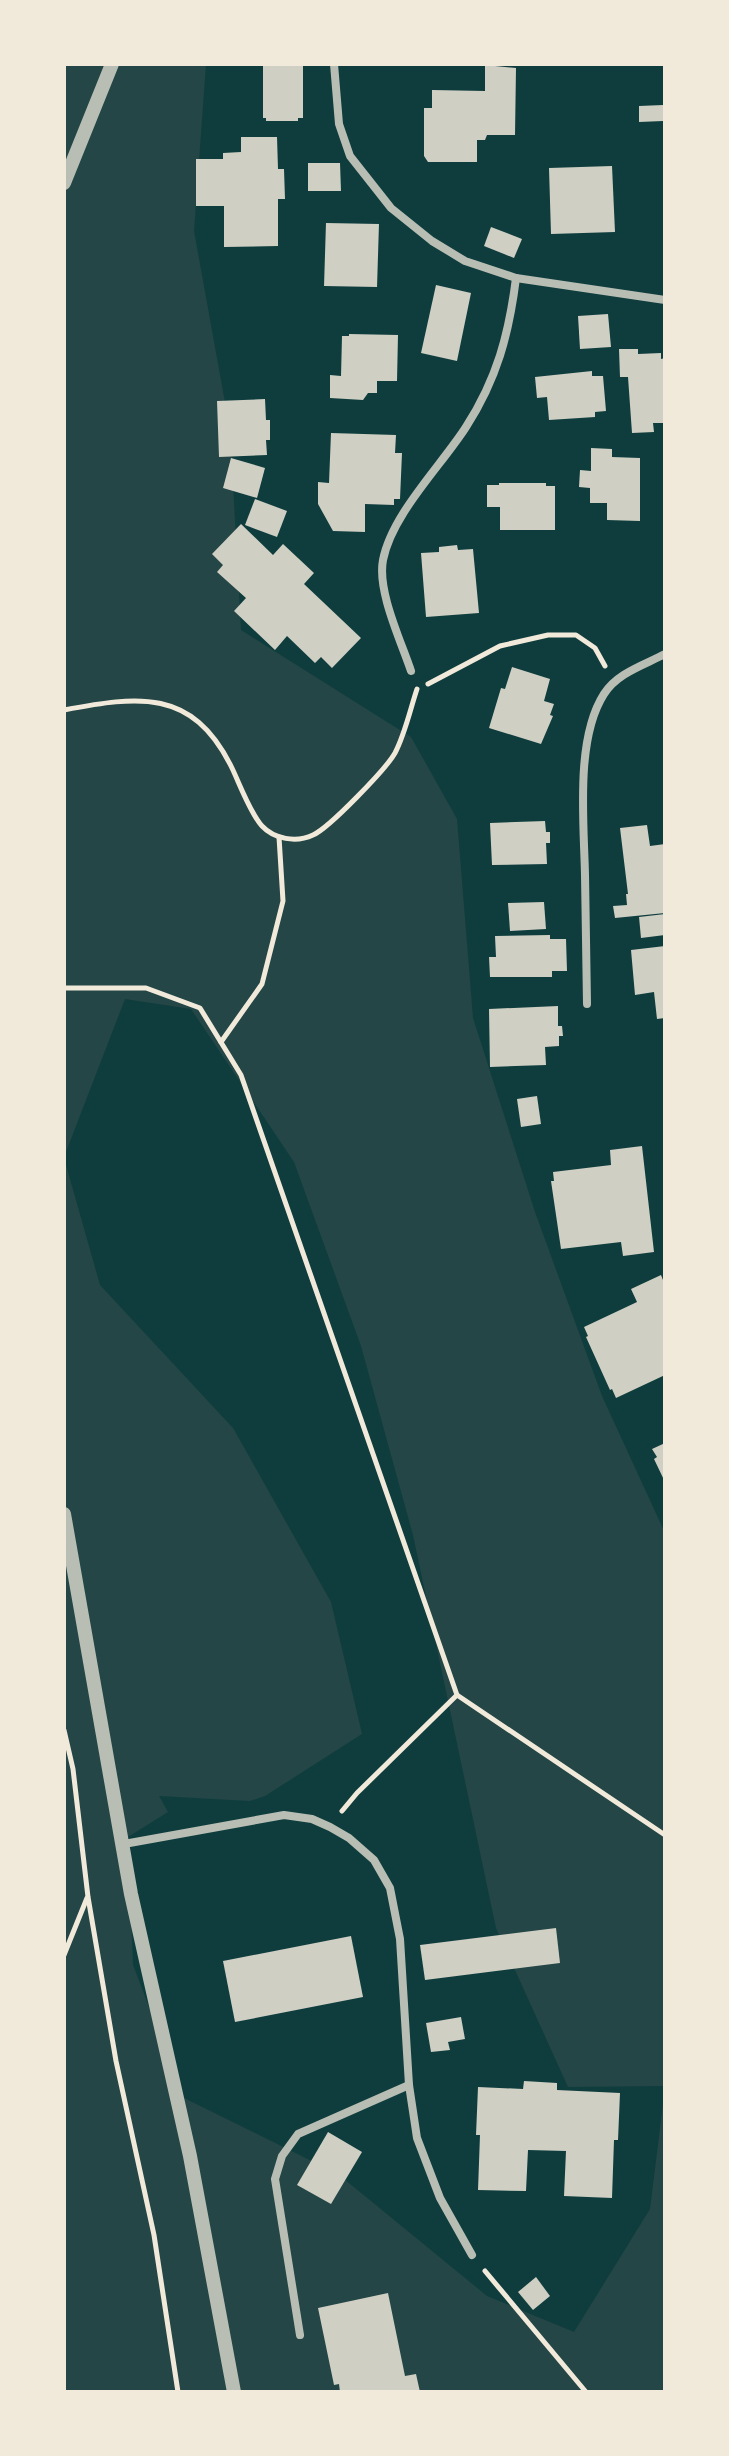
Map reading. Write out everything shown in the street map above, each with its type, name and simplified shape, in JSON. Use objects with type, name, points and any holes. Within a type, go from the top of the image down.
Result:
[{"type":"street","points":[[64,183],[112,64]]},
{"type":"street","points":[[334,64],[339,124],[350,156],[391,208],[432,241],[465,261],[516,278],[665,300]]},
{"type":"street","points":[[411,671],[387,605],[382,562],[392,531],[466,427],[499,365],[516,278]]},
{"type":"street","points":[[587,1004],[585,765],[590,730],[603,695],[615,680],[665,654]]},
{"type":"street","points":[[64,1514],[131,1894],[190,2156],[234,2392]]},
{"type":"street","points":[[124,1844],[284,1815],[312,1819],[330,1827],[349,1838],[374,1860],[390,1888],[400,1939],[409,2085],[417,2138],[440,2198],[472,2255]]},
{"type":"street","points":[[300,2335],[275,2179],[282,2156],[298,2134],[409,2085]]},
{"type":"path","points":[[417,689],[500,646],[548,635],[576,635],[595,648],[615,680]]},
{"type":"path","points":[[64,710],[118,700],[150,700],[174,706],[199,721],[220,743],[261,825],[279,837],[298,839],[314,835],[383,770],[395,753],[417,689],[411,671]]},
{"type":"path","points":[[221,1042],[262,984],[283,901],[279,837]]},
{"type":"path","points":[[64,988],[146,988],[200,1008],[241,1075],[457,1695],[665,1835]]},
{"type":"path","points":[[330,1827],[357,1793],[457,1695]]},
{"type":"path","points":[[64,1730],[73,1769],[88,1897],[116,2061],[154,2235],[178,2392]]},
{"type":"path","points":[[64,1955],[88,1897]]},
{"type":"path","points":[[472,2255],[586,2392]]},
{"type":"shaded area","points":[[64,64],[206,64],[194,231],[230,430],[241,630],[411,737],[457,819],[473,1018],[535,1212],[602,1396],[665,1533],[665,2086],[568,2087],[496,1928],[413,1535],[361,1346],[294,1162],[191,1009],[125,999],[64,1157]]},
{"type":"shaded area","points":[[64,1158],[100,1285],[233,1428],[331,1602],[362,1734],[265,1796],[250,1801],[159,1796],[168,1812],[128,1837],[133,1965],[184,2098],[338,2174],[487,2296],[574,2332],[650,2209],[665,2088],[665,2392],[64,2392]]},
{"type":"building","points":[[263,64],[303,64],[303,118],[298,118],[298,121],[266,121],[263,118]]},
{"type":"building","points":[[485,65],[516,68],[515,135],[487,135],[485,140],[477,140],[477,162],[428,162],[424,156],[424,108],[432,108],[432,90],[485,91]]},
{"type":"building","points":[[663,105],[663,121],[639,122],[639,106]]},
{"type":"building","points":[[241,137],[277,137],[278,169],[284,169],[285,199],[278,199],[278,246],[224,247],[224,206],[196,206],[196,159],[223,159],[223,153],[241,152]]},
{"type":"building","points":[[308,163],[340,163],[341,191],[308,191]]},
{"type":"building","points":[[612,166],[615,232],[551,234],[549,168]]},
{"type":"building","points":[[326,223],[379,224],[377,287],[324,286]]},
{"type":"building","points":[[491,227],[522,239],[514,258],[484,246]]},
{"type":"building","points":[[436,285],[471,293],[457,361],[421,353]]},
{"type":"building","points":[[608,314],[611,347],[580,349],[578,316]]},
{"type":"building","points":[[398,335],[397,381],[377,381],[377,393],[368,393],[363,400],[330,398],[330,375],[341,376],[342,336]]},
{"type":"building","points":[[619,349],[638,349],[638,354],[661,353],[661,359],[665,358],[665,423],[653,423],[654,432],[632,433],[628,377],[620,377]]},
{"type":"building","points":[[592,371],[592,376],[603,376],[606,411],[595,412],[595,417],[549,420],[547,397],[537,398],[535,377]]},
{"type":"building","points":[[265,399],[266,420],[270,420],[267,455],[219,457],[217,401]]},
{"type":"building","points":[[331,433],[396,435],[395,453],[402,453],[400,499],[394,499],[394,505],[365,504],[365,532],[333,531],[318,504],[318,482],[329,483]]},
{"type":"building","points":[[591,448],[612,449],[612,457],[640,458],[640,521],[607,520],[607,503],[590,503],[590,488],[579,487],[580,470],[591,471]]},
{"type":"building","points":[[231,458],[265,468],[257,498],[223,488]]},
{"type":"building","points":[[546,483],[546,486],[555,486],[555,530],[500,530],[500,507],[487,507],[487,485]]},
{"type":"building","points":[[255,499],[287,511],[277,537],[245,525]]},
{"type":"building","points":[[241,524],[273,555],[283,544],[314,573],[304,584],[361,638],[332,668],[321,657],[315,663],[287,636],[275,650],[234,611],[246,598],[217,572],[223,565],[212,554]]},
{"type":"building","points":[[457,545],[458,550],[473,549],[479,613],[426,617],[421,553],[439,552],[439,547]]},
{"type":"building","points":[[512,667],[550,679],[544,701],[554,704],[550,715],[553,716],[541,744],[489,728],[501,688],[505,689]]},
{"type":"building","points":[[545,821],[546,832],[550,832],[550,843],[546,843],[547,864],[492,865],[490,823]]},
{"type":"building","points":[[647,825],[650,846],[665,844],[665,913],[615,918],[613,906],[627,905],[628,894],[620,828]]},
{"type":"building","points":[[544,902],[546,929],[510,931],[508,903]]},
{"type":"building","points":[[665,914],[665,935],[641,938],[639,917]]},
{"type":"building","points":[[550,935],[550,939],[566,939],[567,971],[552,971],[552,977],[490,977],[489,957],[496,957],[495,936]]},
{"type":"building","points":[[665,946],[665,1018],[657,1019],[654,992],[635,995],[631,950]]},
{"type":"building","points":[[558,1006],[558,1026],[562,1026],[563,1036],[559,1036],[559,1046],[545,1047],[546,1065],[490,1067],[489,1009]]},
{"type":"building","points":[[537,1096],[541,1124],[521,1127],[517,1099]]},
{"type":"building","points":[[642,1146],[654,1252],[623,1256],[621,1242],[561,1249],[551,1181],[554,1181],[553,1172],[611,1165],[610,1150]]},
{"type":"building","points":[[661,1275],[665,1285],[665,1375],[616,1398],[584,1327],[637,1302],[631,1289]]},
{"type":"building","points":[[665,1443],[665,1482],[652,1449]]},
{"type":"building","points":[[556,1928],[560,1963],[425,1980],[420,1945]]},
{"type":"building","points":[[351,1936],[363,1997],[235,2022],[223,1961]]},
{"type":"building","points":[[461,2017],[465,2039],[448,2042],[450,2050],[431,2052],[426,2023]]},
{"type":"building","points":[[524,2081],[557,2083],[557,2090],[620,2093],[618,2140],[614,2140],[612,2198],[564,2196],[566,2151],[528,2150],[526,2191],[478,2190],[478,2087],[523,2089]]},
{"type":"building","points":[[328,2132],[362,2152],[331,2204],[297,2185]]},
{"type":"building","points":[[536,2277],[550,2296],[533,2310],[518,2292]]},
{"type":"building","points":[[388,2293],[405,2376],[416,2374],[420,2392],[340,2392],[339,2384],[334,2385],[318,2308]]}]
